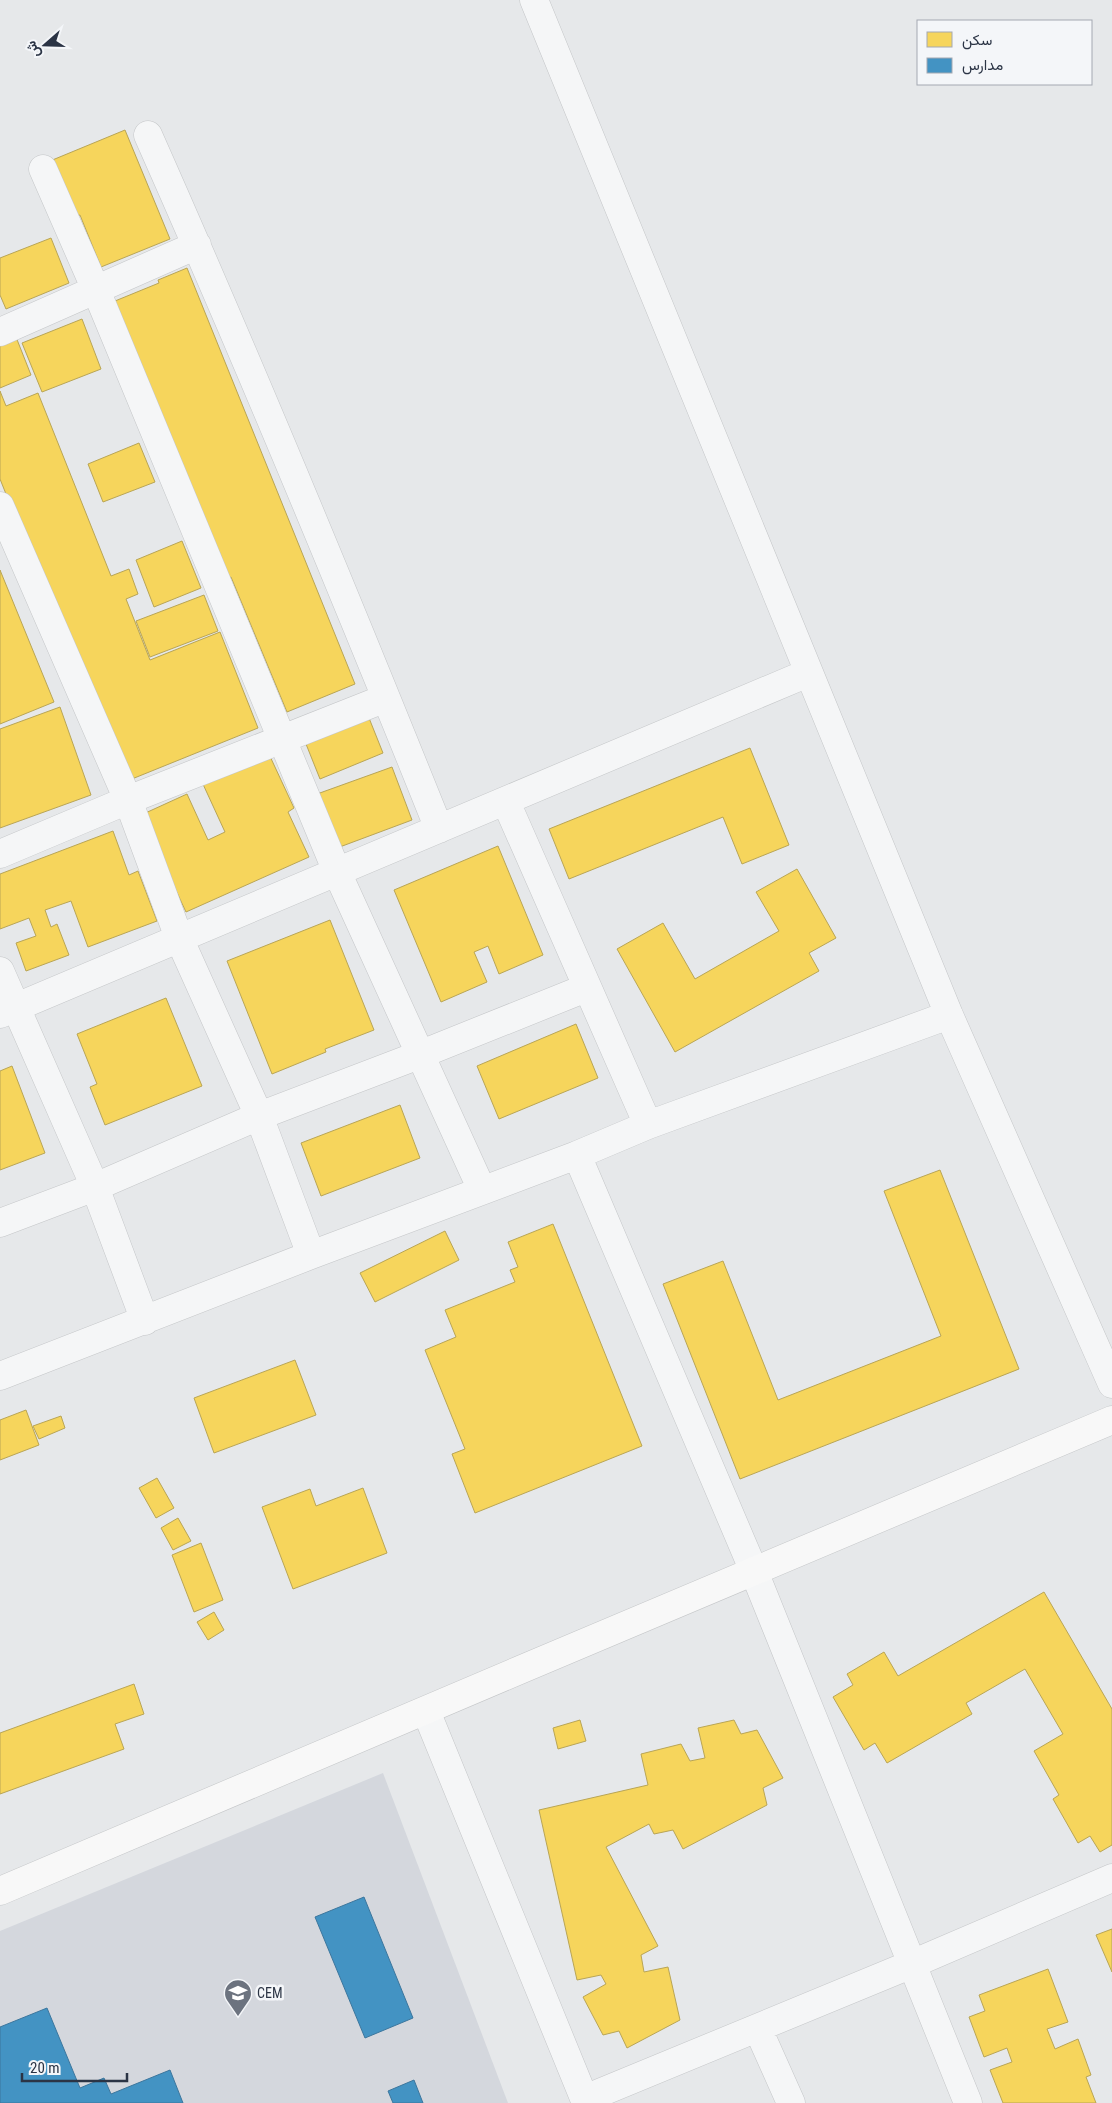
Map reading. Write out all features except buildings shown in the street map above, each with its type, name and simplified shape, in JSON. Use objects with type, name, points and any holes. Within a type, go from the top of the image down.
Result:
[{"type":"main road","points":[[0,1891],[426,1711],[753,1569],[1112,1420]]},
{"type":"street","points":[[534,0],[949,1015],[1112,1384]]},
{"type":"street","points":[[148,135],[197,245],[439,829]]},
{"type":"street","points":[[43,169],[96,290],[337,872],[482,1190]]},
{"type":"street","points":[[0,332],[197,245]]},
{"type":"street","points":[[0,506],[128,800],[179,938],[259,1116],[311,1255]]},
{"type":"street","points":[[7,1011],[808,673]]},
{"type":"street","points":[[0,854],[128,800],[386,698]]},
{"type":"street","points":[[506,802],[586,988],[648,1125]]},
{"type":"street","points":[[0,971],[7,1011],[95,1187],[145,1321]]},
{"type":"street","points":[[0,1223],[95,1187],[259,1116],[419,1055],[586,988]]},
{"type":"street","points":[[0,1376],[311,1255],[577,1155],[648,1125],[949,1015]]},
{"type":"street","points":[[577,1155],[753,1569],[968,2103]]},
{"type":"street","points":[[426,1711],[585,2101],[1112,1878]]},
{"type":"street","points":[[758,2029],[791,2103]]},
{"type":"shaded area","name":"CEM","points":[[383,1773],[508,2103],[0,2103],[0,1931]]},
{"type":"place","name":"CEM","points":[[238,2017]]}]
